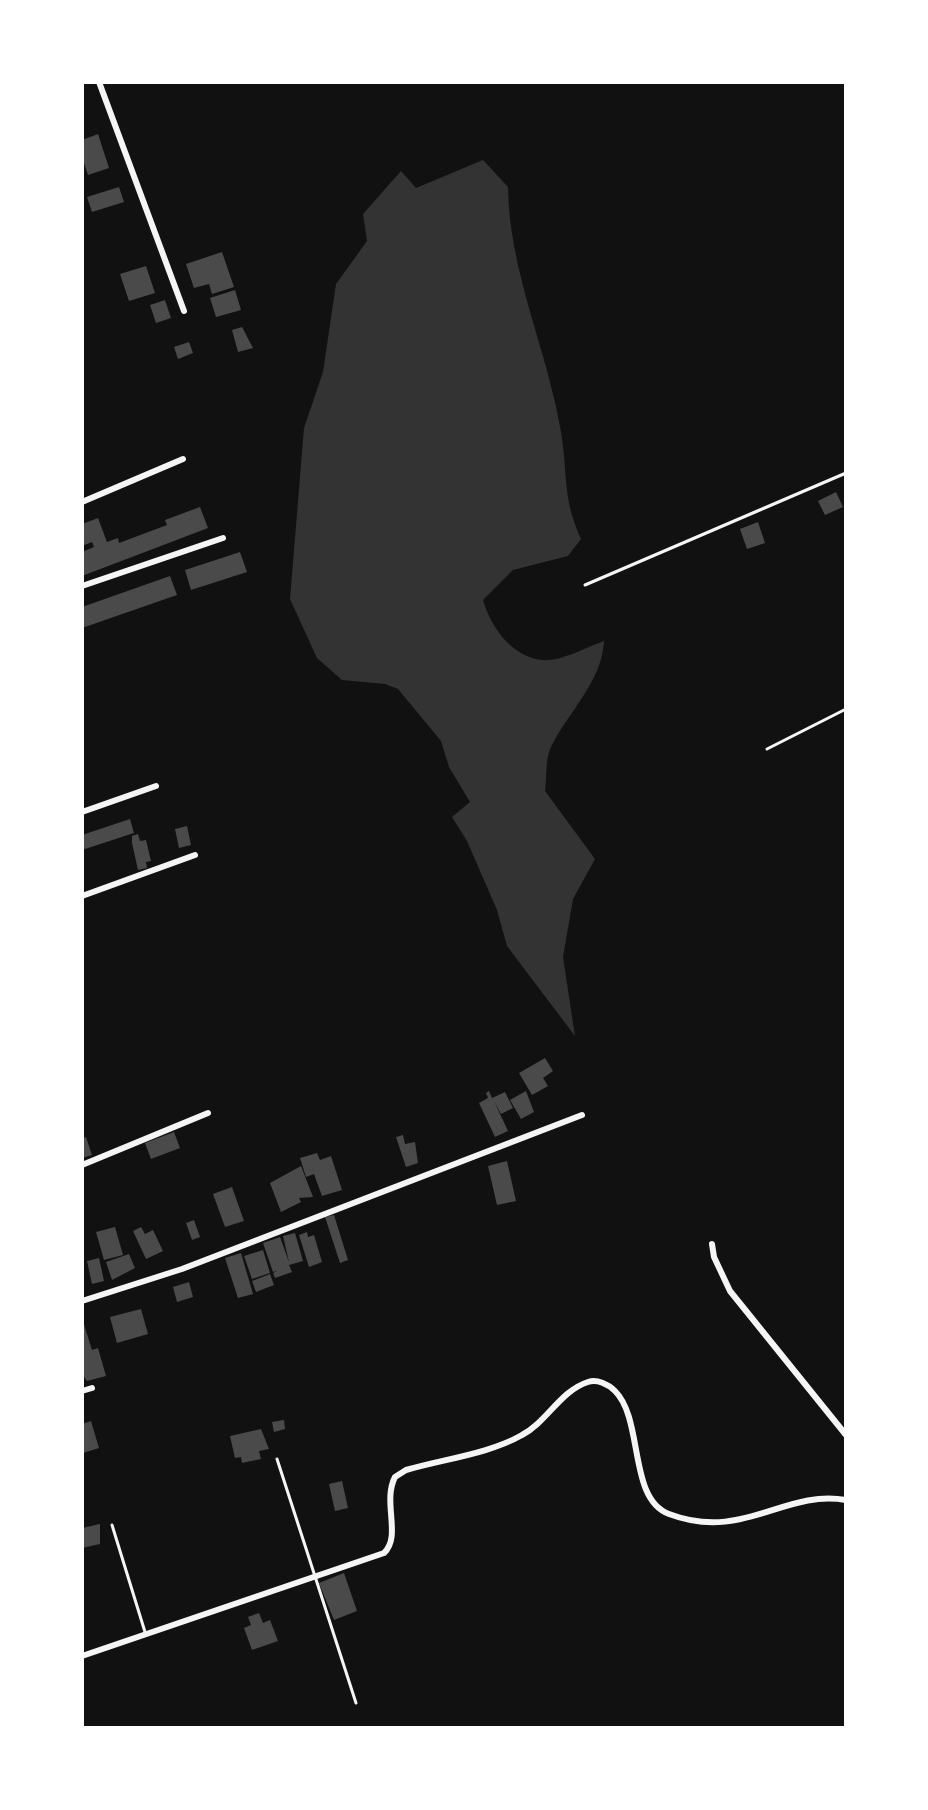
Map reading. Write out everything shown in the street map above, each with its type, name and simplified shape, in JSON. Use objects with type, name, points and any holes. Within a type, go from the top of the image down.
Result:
[{"type":"street","points":[[99,82],[184,311]]},
{"type":"street","points":[[82,502],[183,459]]},
{"type":"street","points":[[82,586],[223,538]]},
{"type":"street","points":[[82,812],[156,786]]},
{"type":"street","points":[[82,896],[195,855]]},
{"type":"street","points":[[82,1165],[208,1113]]},
{"type":"street","points":[[82,1301],[182,1269],[582,1115]]},
{"type":"street","points":[[712,1244],[714,1257],[730,1291],[846,1435]]},
{"type":"street","points":[[82,1656],[388,1550],[392,1528],[388,1506],[391,1486],[406,1470],[524,1435],[571,1391],[590,1380],[605,1383],[625,1404],[649,1496],[665,1513],[719,1525],[802,1502],[832,1497],[846,1500]]},
{"type":"street","points":[[82,1391],[92,1388]]},
{"type":"lane","points":[[277,1459],[356,1703]]},
{"type":"lane","points":[[112,1525],[146,1635]]},
{"type":"path","points":[[585,585],[846,473]]},
{"type":"path","points":[[767,749],[846,709]]},
{"type":"shaded area","points":[[483,160],[508,187],[515,249],[555,401],[568,498],[581,539],[568,556],[513,570],[483,600],[491,620],[504,639],[532,658],[557,659],[604,641],[597,670],[551,747],[546,769],[545,791],[595,859],[573,899],[563,957],[575,1036],[507,946],[497,910],[467,841],[452,817],[470,802],[449,767],[441,741],[398,689],[385,684],[342,680],[317,658],[290,599],[304,428],[323,372],[336,284],[367,241],[363,214],[401,171],[416,188]]},
{"type":"building","points":[[98,134],[109,168],[88,175],[82,157],[82,140]]},
{"type":"building","points":[[119,187],[124,202],[92,212],[87,197]]},
{"type":"building","points":[[222,252],[234,287],[212,294],[209,284],[194,288],[186,264]]},
{"type":"building","points":[[146,266],[155,293],[129,301],[120,274]]},
{"type":"building","points":[[235,290],[241,310],[216,317],[210,298]]},
{"type":"building","points":[[165,300],[171,318],[156,323],[150,305]]},
{"type":"building","points":[[242,327],[253,348],[238,352],[232,330]]},
{"type":"building","points":[[189,342],[193,353],[178,359],[174,347]]},
{"type":"building","points":[[836,492],[843,507],[825,515],[818,501]]},
{"type":"building","points":[[200,507],[208,528],[82,576],[82,552],[94,547],[92,542],[82,546],[82,524],[98,518],[107,542],[118,538],[119,543],[167,525],[165,520]]},
{"type":"building","points":[[758,522],[765,543],[747,549],[740,529]]},
{"type":"building","points":[[240,552],[247,572],[191,590],[185,570]]},
{"type":"building","points":[[170,576],[177,595],[82,628],[82,607]]},
{"type":"building","points":[[130,819],[134,833],[82,850],[82,835]]},
{"type":"building","points":[[187,826],[191,845],[179,848],[175,829]]},
{"type":"building","points":[[138,834],[140,841],[146,840],[151,861],[146,862],[147,868],[138,870],[132,836]]},
{"type":"building","points":[[545,1058],[553,1071],[543,1078],[548,1086],[532,1095],[519,1073]]},
{"type":"building","points":[[489,1091],[492,1098],[505,1092],[513,1108],[501,1114],[494,1101],[508,1131],[495,1137],[479,1103],[488,1098],[486,1093]]},
{"type":"building","points":[[526,1091],[534,1112],[521,1119],[510,1100]]},
{"type":"building","points":[[174,1132],[180,1148],[151,1159],[145,1143]]},
{"type":"building","points":[[403,1135],[405,1144],[415,1142],[418,1163],[406,1167],[396,1137]]},
{"type":"building","points":[[86,1137],[92,1155],[82,1158],[82,1138]]},
{"type":"building","points":[[317,1153],[320,1160],[331,1156],[342,1190],[322,1196],[314,1174],[306,1177],[300,1158]]},
{"type":"building","points":[[507,1161],[516,1201],[497,1205],[488,1166]]},
{"type":"building","points":[[301,1166],[313,1197],[299,1198],[301,1202],[281,1212],[270,1183]]},
{"type":"building","points":[[232,1187],[244,1221],[225,1227],[213,1194]]},
{"type":"building","points":[[334,1215],[348,1260],[340,1263],[325,1217]]},
{"type":"building","points":[[194,1220],[200,1237],[192,1240],[186,1223]]},
{"type":"building","points":[[115,1227],[123,1255],[104,1260],[96,1232]]},
{"type":"building","points":[[141,1227],[145,1234],[153,1230],[163,1251],[146,1259],[133,1231]]},
{"type":"building","points":[[307,1232],[308,1237],[314,1235],[322,1262],[309,1267],[299,1235]]},
{"type":"building","points":[[295,1233],[303,1261],[289,1265],[292,1272],[275,1278],[273,1273],[277,1271],[273,1272],[263,1243],[280,1237],[289,1262],[283,1236]]},
{"type":"building","points":[[263,1250],[270,1273],[252,1279],[244,1256]]},
{"type":"building","points":[[241,1253],[253,1294],[238,1298],[225,1258]]},
{"type":"building","points":[[129,1254],[135,1268],[112,1280],[106,1262]]},
{"type":"building","points":[[99,1258],[104,1281],[92,1284],[87,1261]]},
{"type":"building","points":[[270,1274],[274,1285],[256,1292],[252,1281]]},
{"type":"building","points":[[189,1282],[193,1297],[177,1302],[173,1287]]},
{"type":"building","points":[[141,1309],[148,1334],[117,1343],[110,1317]]},
{"type":"building","points":[[82,1318],[92,1350],[98,1348],[106,1376],[87,1381],[82,1374]]},
{"type":"building","points":[[284,1420],[285,1429],[274,1432],[272,1422]]},
{"type":"building","points":[[91,1421],[99,1448],[83,1453],[82,1424]]},
{"type":"building","points":[[261,1429],[269,1449],[259,1451],[261,1459],[242,1463],[241,1457],[235,1458],[230,1436]]},
{"type":"building","points":[[342,1481],[348,1508],[335,1511],[329,1484]]},
{"type":"building","points":[[100,1524],[100,1544],[82,1548],[82,1528]]},
{"type":"building","points":[[344,1573],[357,1611],[334,1620],[319,1583]]},
{"type":"building","points":[[259,1613],[263,1623],[270,1620],[278,1641],[252,1650],[244,1628],[251,1625],[248,1617]]}]
